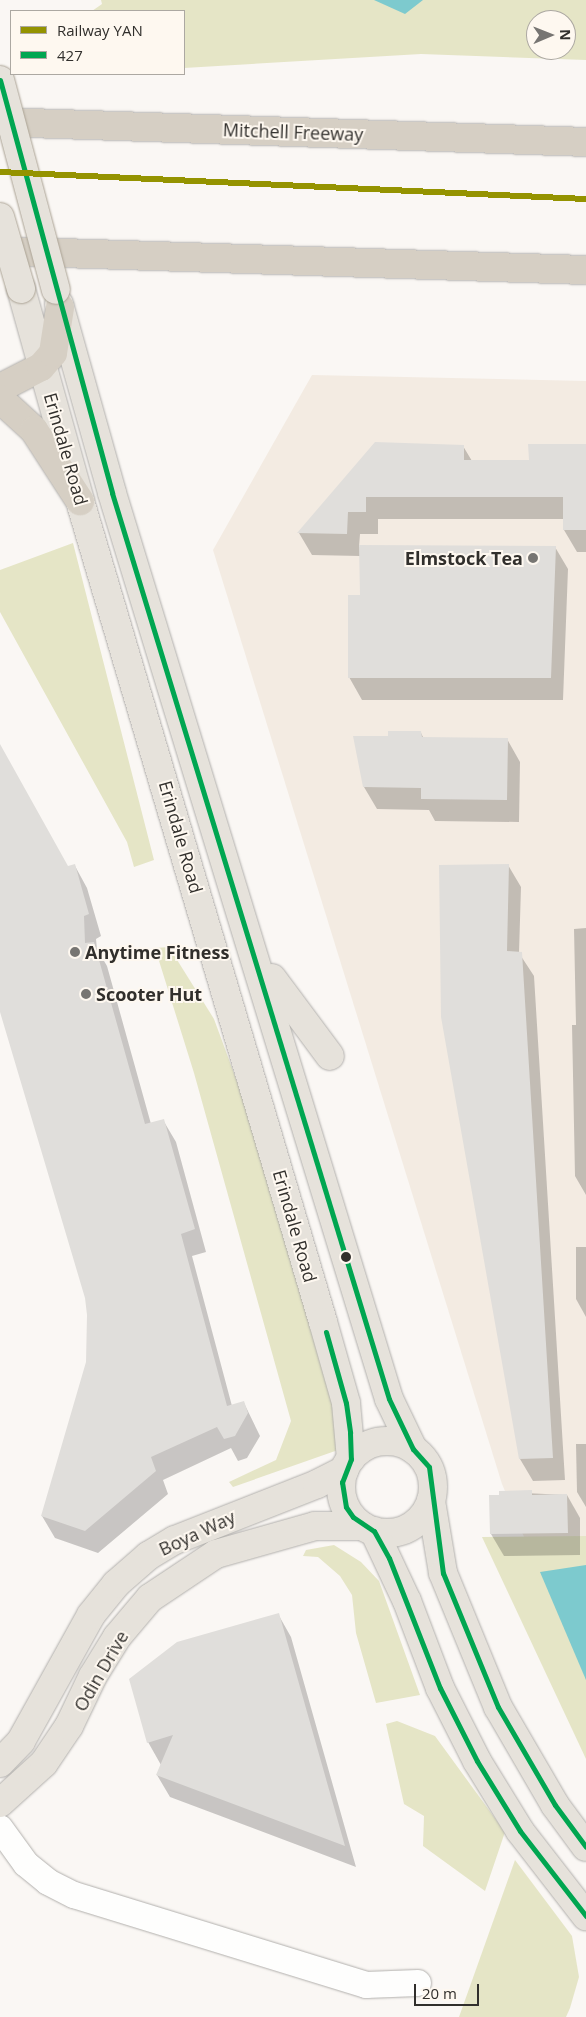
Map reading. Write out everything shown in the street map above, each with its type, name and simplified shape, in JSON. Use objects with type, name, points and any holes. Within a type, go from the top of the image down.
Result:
[{"type":"highway","name":"Mitchell Freeway","points":[[0,122],[586,142]]},
{"type":"highway","points":[[0,251],[586,270]]},
{"type":"highway","points":[[0,388],[41,367],[53,353],[58,299]]},
{"type":"highway","points":[[0,399],[34,430],[80,501]]},
{"type":"main road","name":"Erindale Road","points":[[0,80],[112,493],[389,1399],[413,1449],[428,1466],[432,1478],[431,1501],[443,1573],[495,1699],[555,1805],[586,1847]]},
{"type":"main road","name":"Erindale Road","points":[[0,217],[80,501],[346,1403],[348,1465],[342,1489],[346,1507],[368,1528],[407,1601],[440,1688],[477,1761],[520,1831],[586,1916]]},
{"type":"main road","points":[[251,945],[292,1010],[330,1056]]},
{"type":"main road","points":[[348,1465],[359,1451],[380,1442],[392,1441],[413,1449]]},
{"type":"main road","name":"Boya Way","points":[[0,1763],[21,1741],[91,1615],[116,1584],[142,1562],[175,1540],[348,1465]]},
{"type":"main road","points":[[368,1528],[386,1533],[408,1528],[426,1512],[431,1501]]},
{"type":"main road","name":"Odin Drive","points":[[0,1803],[44,1763],[69,1726],[93,1676],[117,1637],[150,1598],[216,1554],[315,1526],[368,1528]]},
{"type":"street","points":[[0,1828],[26,1864],[48,1882],[74,1895],[366,1985],[418,1983]]},
{"type":"shaded area","points":[[312,375],[586,381],[586,1686],[502,1484],[213,550]]},
{"type":"green space","points":[[101,0],[586,0],[586,60],[576,60],[576,10],[526,10],[526,58],[421,54],[185,68],[185,10],[93,10],[102,4]]},
{"type":"green space","points":[[73,543],[154,860],[134,867],[127,842],[0,612],[0,570]]},
{"type":"green space","points":[[169,947],[214,1019],[242,1095],[338,1420],[338,1450],[233,1487],[229,1482],[276,1460],[291,1421],[194,1073],[155,948]]},
{"type":"green space","points":[[586,1536],[586,1759],[482,1537]]},
{"type":"green space","points":[[334,1545],[361,1562],[379,1581],[420,1695],[376,1703],[356,1633],[352,1595],[340,1576],[318,1557],[303,1556],[306,1550]]},
{"type":"green space","points":[[397,1721],[435,1736],[505,1832],[485,1891],[423,1846],[424,1816],[404,1804],[386,1724]]},
{"type":"green space","points":[[515,1860],[572,1936],[579,1977],[570,2008],[566,2017],[459,2017]]},
{"type":"water","points":[[374,0],[423,0],[405,14]]},
{"type":"water","points":[[586,1565],[586,1680],[540,1572]]},
{"type":"building","points":[[375,442],[464,445],[464,460],[529,460],[528,444],[586,444],[586,530],[563,530],[563,497],[366,497],[366,512],[348,512],[347,534],[297,533]]},
{"type":"building","points":[[359,545],[556,546],[551,678],[348,678],[348,595],[360,595]]},
{"type":"building","points":[[388,731],[421,731],[422,737],[508,738],[507,800],[421,799],[421,788],[363,787],[353,736],[388,736]]},
{"type":"building","points":[[0,744],[68,866],[75,864],[89,914],[84,916],[85,943],[94,942],[145,1124],[164,1119],[195,1229],[181,1234],[227,1406],[244,1401],[248,1413],[235,1436],[224,1439],[217,1427],[151,1457],[156,1471],[85,1531],[41,1516],[86,1362],[87,1315],[85,1298],[0,1012]]},
{"type":"building","points":[[509,864],[507,951],[522,952],[553,1458],[519,1459],[441,1017],[439,865]]},
{"type":"building","points":[[532,1490],[532,1495],[567,1494],[568,1533],[490,1534],[489,1495],[499,1495],[499,1491]]},
{"type":"building","points":[[279,1613],[345,1846],[156,1775],[173,1735],[147,1743],[129,1679],[177,1642]]},
{"type":"rail line","name":"YAN","points":[[0,172],[586,199]]},
{"type":"transit line","name":"427","points":[[0,80],[112,493],[389,1399],[413,1449],[429,1467],[443,1573],[498,1707],[555,1805],[586,1847]]},
{"type":"transit line","name":"427","points":[[326,1332],[346,1403],[350,1433],[351,1459],[342,1482],[346,1507],[353,1517],[374,1531],[389,1558],[440,1688],[477,1761],[520,1831],[586,1916]]},
{"type":"place","name":"Elmstock Tea","points":[[533,558]]},
{"type":"place","name":"Anytime Fitness","points":[[75,952]]},
{"type":"place","name":"Scooter Hut","points":[[86,994]]}]
